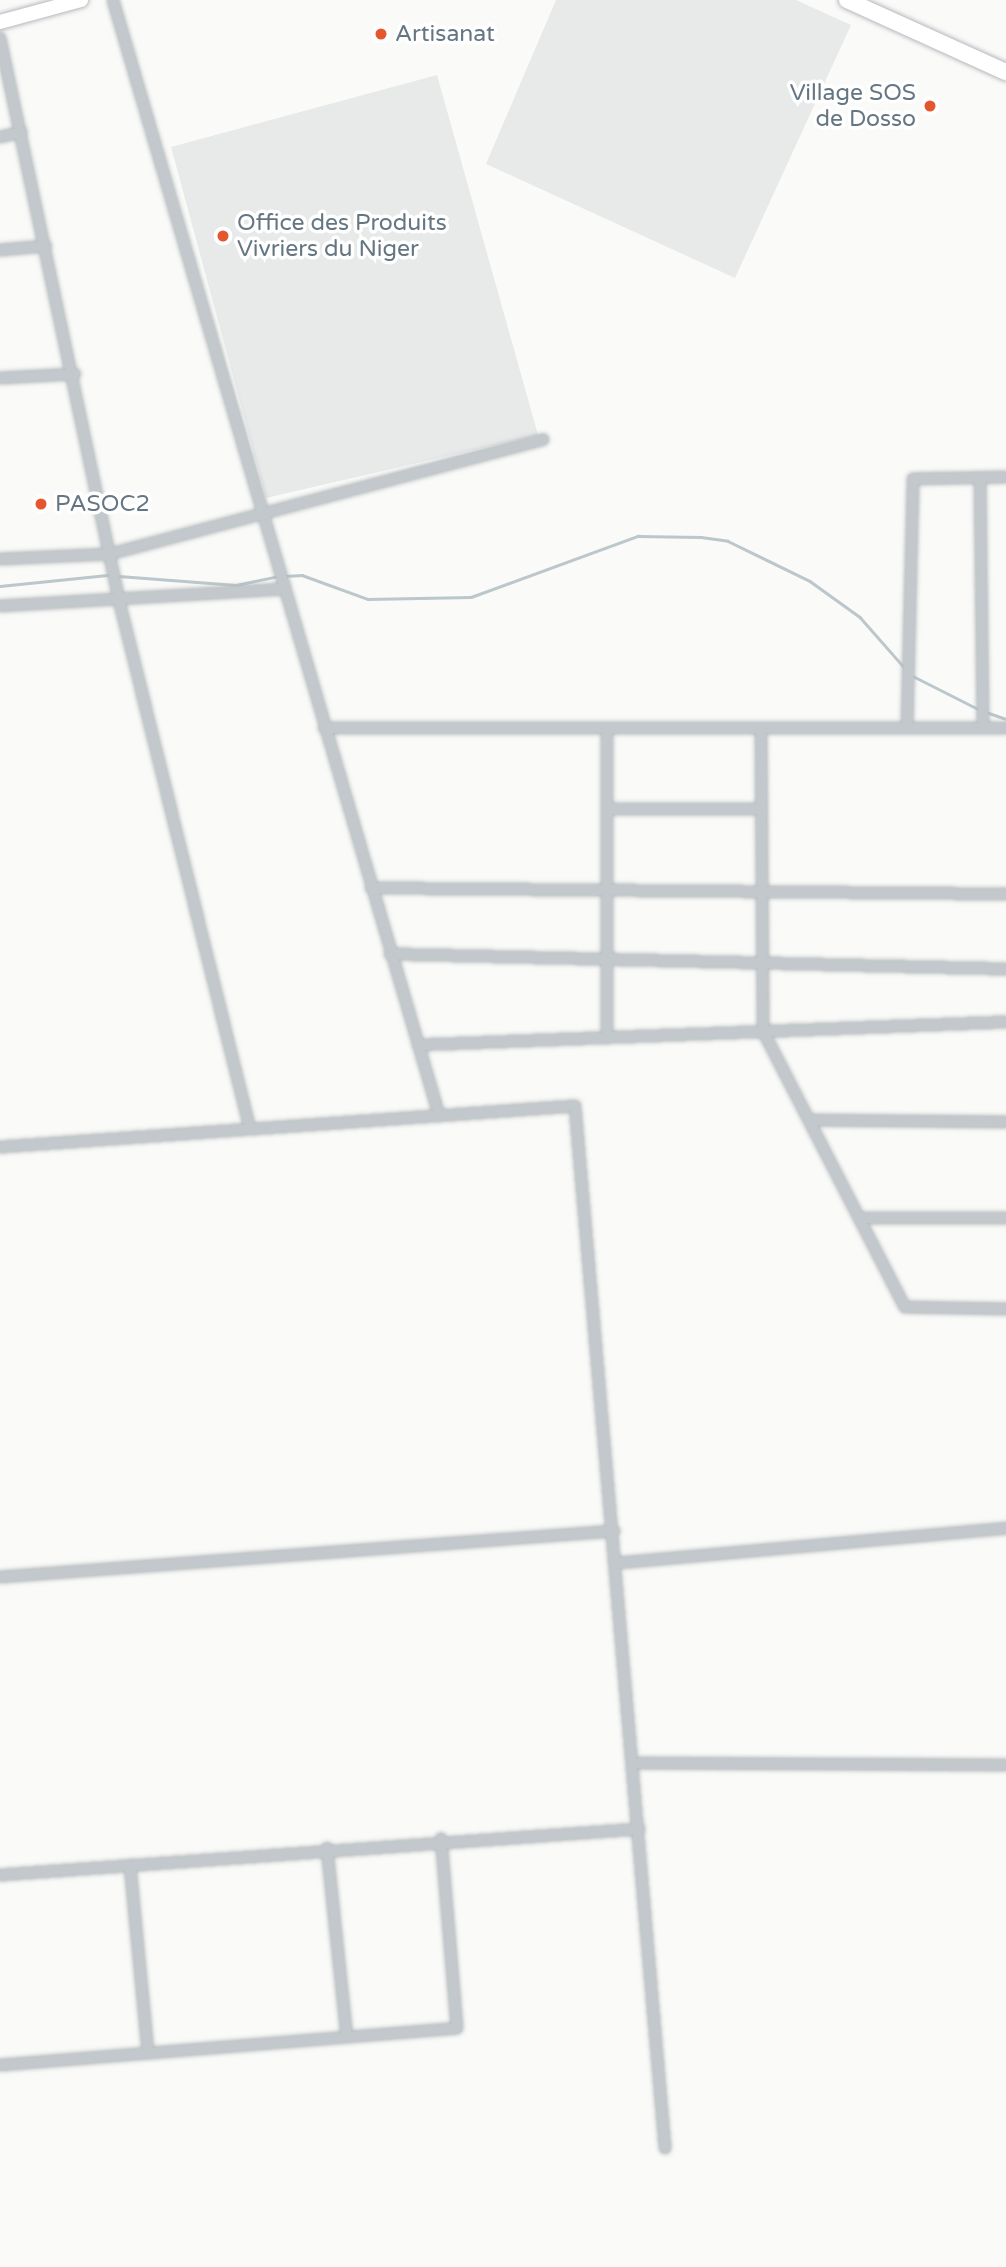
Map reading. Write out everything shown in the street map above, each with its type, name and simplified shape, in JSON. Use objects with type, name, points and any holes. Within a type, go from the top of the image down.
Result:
[{"type":"highway","points":[[847,0],[1006,72]]},
{"type":"main road","points":[[0,22],[80,0]]},
{"type":"street","points":[[113,0],[439,1115]]},
{"type":"street","points":[[0,38],[75,374],[119,600],[250,1129]]},
{"type":"street","points":[[0,138],[21,132]]},
{"type":"street","points":[[0,250],[46,246]]},
{"type":"street","points":[[0,378],[75,374]]},
{"type":"street","points":[[0,559],[110,554],[543,440]]},
{"type":"street","points":[[907,728],[913,479],[1006,477]]},
{"type":"street","points":[[980,478],[983,729]]},
{"type":"street","points":[[0,606],[284,589]]},
{"type":"street","points":[[324,728],[1006,729]]},
{"type":"street","points":[[607,728],[607,1037]]},
{"type":"street","points":[[761,728],[763,1031],[905,1307],[1006,1308]]},
{"type":"street","points":[[607,809],[760,809]]},
{"type":"street","points":[[371,888],[1006,894]]},
{"type":"street","points":[[390,954],[1006,969]]},
{"type":"street","points":[[418,1045],[1006,1022]]},
{"type":"street","points":[[0,1147],[575,1106],[666,2148]]},
{"type":"street","points":[[808,1120],[1006,1122]]},
{"type":"street","points":[[859,1218],[1006,1218]]},
{"type":"street","points":[[617,1563],[1006,1528]]},
{"type":"street","points":[[0,1577],[614,1531]]},
{"type":"street","points":[[634,1763],[1006,1765]]},
{"type":"street","points":[[0,1875],[442,1839],[639,1829]]},
{"type":"street","points":[[0,2066],[457,2028],[442,1839]]},
{"type":"street","points":[[327,1849],[347,2037]]},
{"type":"street","points":[[130,1865],[148,2053]]},
{"type":"shaded area","points":[[556,0],[796,0],[851,25],[735,278],[486,164]]},
{"type":"shaded area","points":[[437,75],[538,435],[266,498],[171,147]]},
{"type":"waterway","points":[[285,576],[302,575],[368,599],[471,597],[638,536],[701,537],[728,541],[810,581],[860,617],[904,667]]},
{"type":"waterway","points":[[0,586],[109,575]]},
{"type":"waterway","points":[[119,576],[236,585],[279,576]]},
{"type":"waterway","points":[[911,675],[980,710]]},
{"type":"waterway","points":[[986,712],[1006,719]]},
{"type":"place","name":"Artisanat","points":[[381,34]]},
{"type":"place","name":"Village SOS de Dosso","points":[[930,106]]},
{"type":"place","name":"Office des Produits Vivriers du Niger","points":[[223,236]]},
{"type":"place","name":"PASOC2","points":[[41,504]]}]
